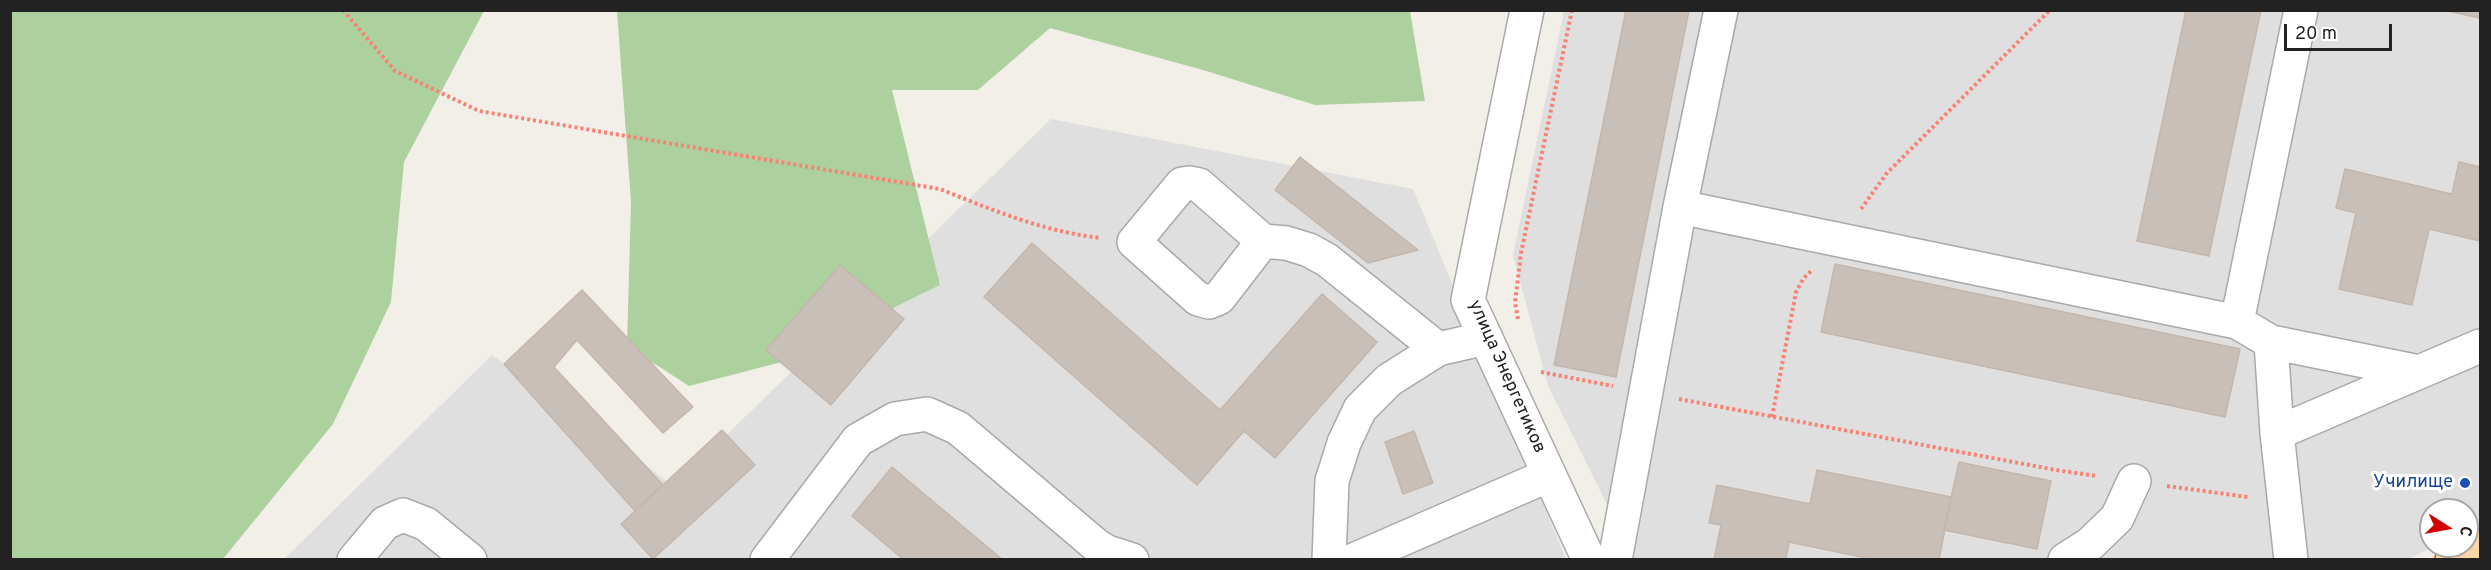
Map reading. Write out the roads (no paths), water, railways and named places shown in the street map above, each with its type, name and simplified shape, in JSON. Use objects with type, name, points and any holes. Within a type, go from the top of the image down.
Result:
[{"type":"main road","points":[[2452,560],[2481,545]]},
{"type":"street","name":"улица Энергетиков","points":[[1527,10],[1468,300],[1589,560]]},
{"type":"street","points":[[1615,560],[1680,207],[1721,10]]},
{"type":"street","points":[[2237,322],[2301,10]]},
{"type":"street","points":[[1263,241],[1219,298],[1209,302],[1198,298],[1134,242],[1182,184],[1198,185],[1263,241],[1286,243],[1309,250],[1327,260],[1438,349]]},
{"type":"street","points":[[1680,207],[2237,322],[2271,342],[2419,372]]},
{"type":"street","points":[[1329,560],[1332,481],[1344,443],[1360,409],[1389,380],[1438,349],[1486,338]]},
{"type":"street","points":[[2271,342],[2277,433],[2291,560]]},
{"type":"street","points":[[2277,433],[2481,346]]},
{"type":"street","points":[[767,560],[858,440],[896,419],[927,414],[958,428],[1097,546],[1107,552],[1132,560]]},
{"type":"street","points":[[1354,560],[1550,475]]},
{"type":"street","points":[[2065,560],[2090,544],[2117,518],[2134,481]]},
{"type":"street","points":[[354,560],[385,523],[404,515],[426,524],[470,560]]},
{"type":"place","name":"Училище","points":[[2465,483]]}]
